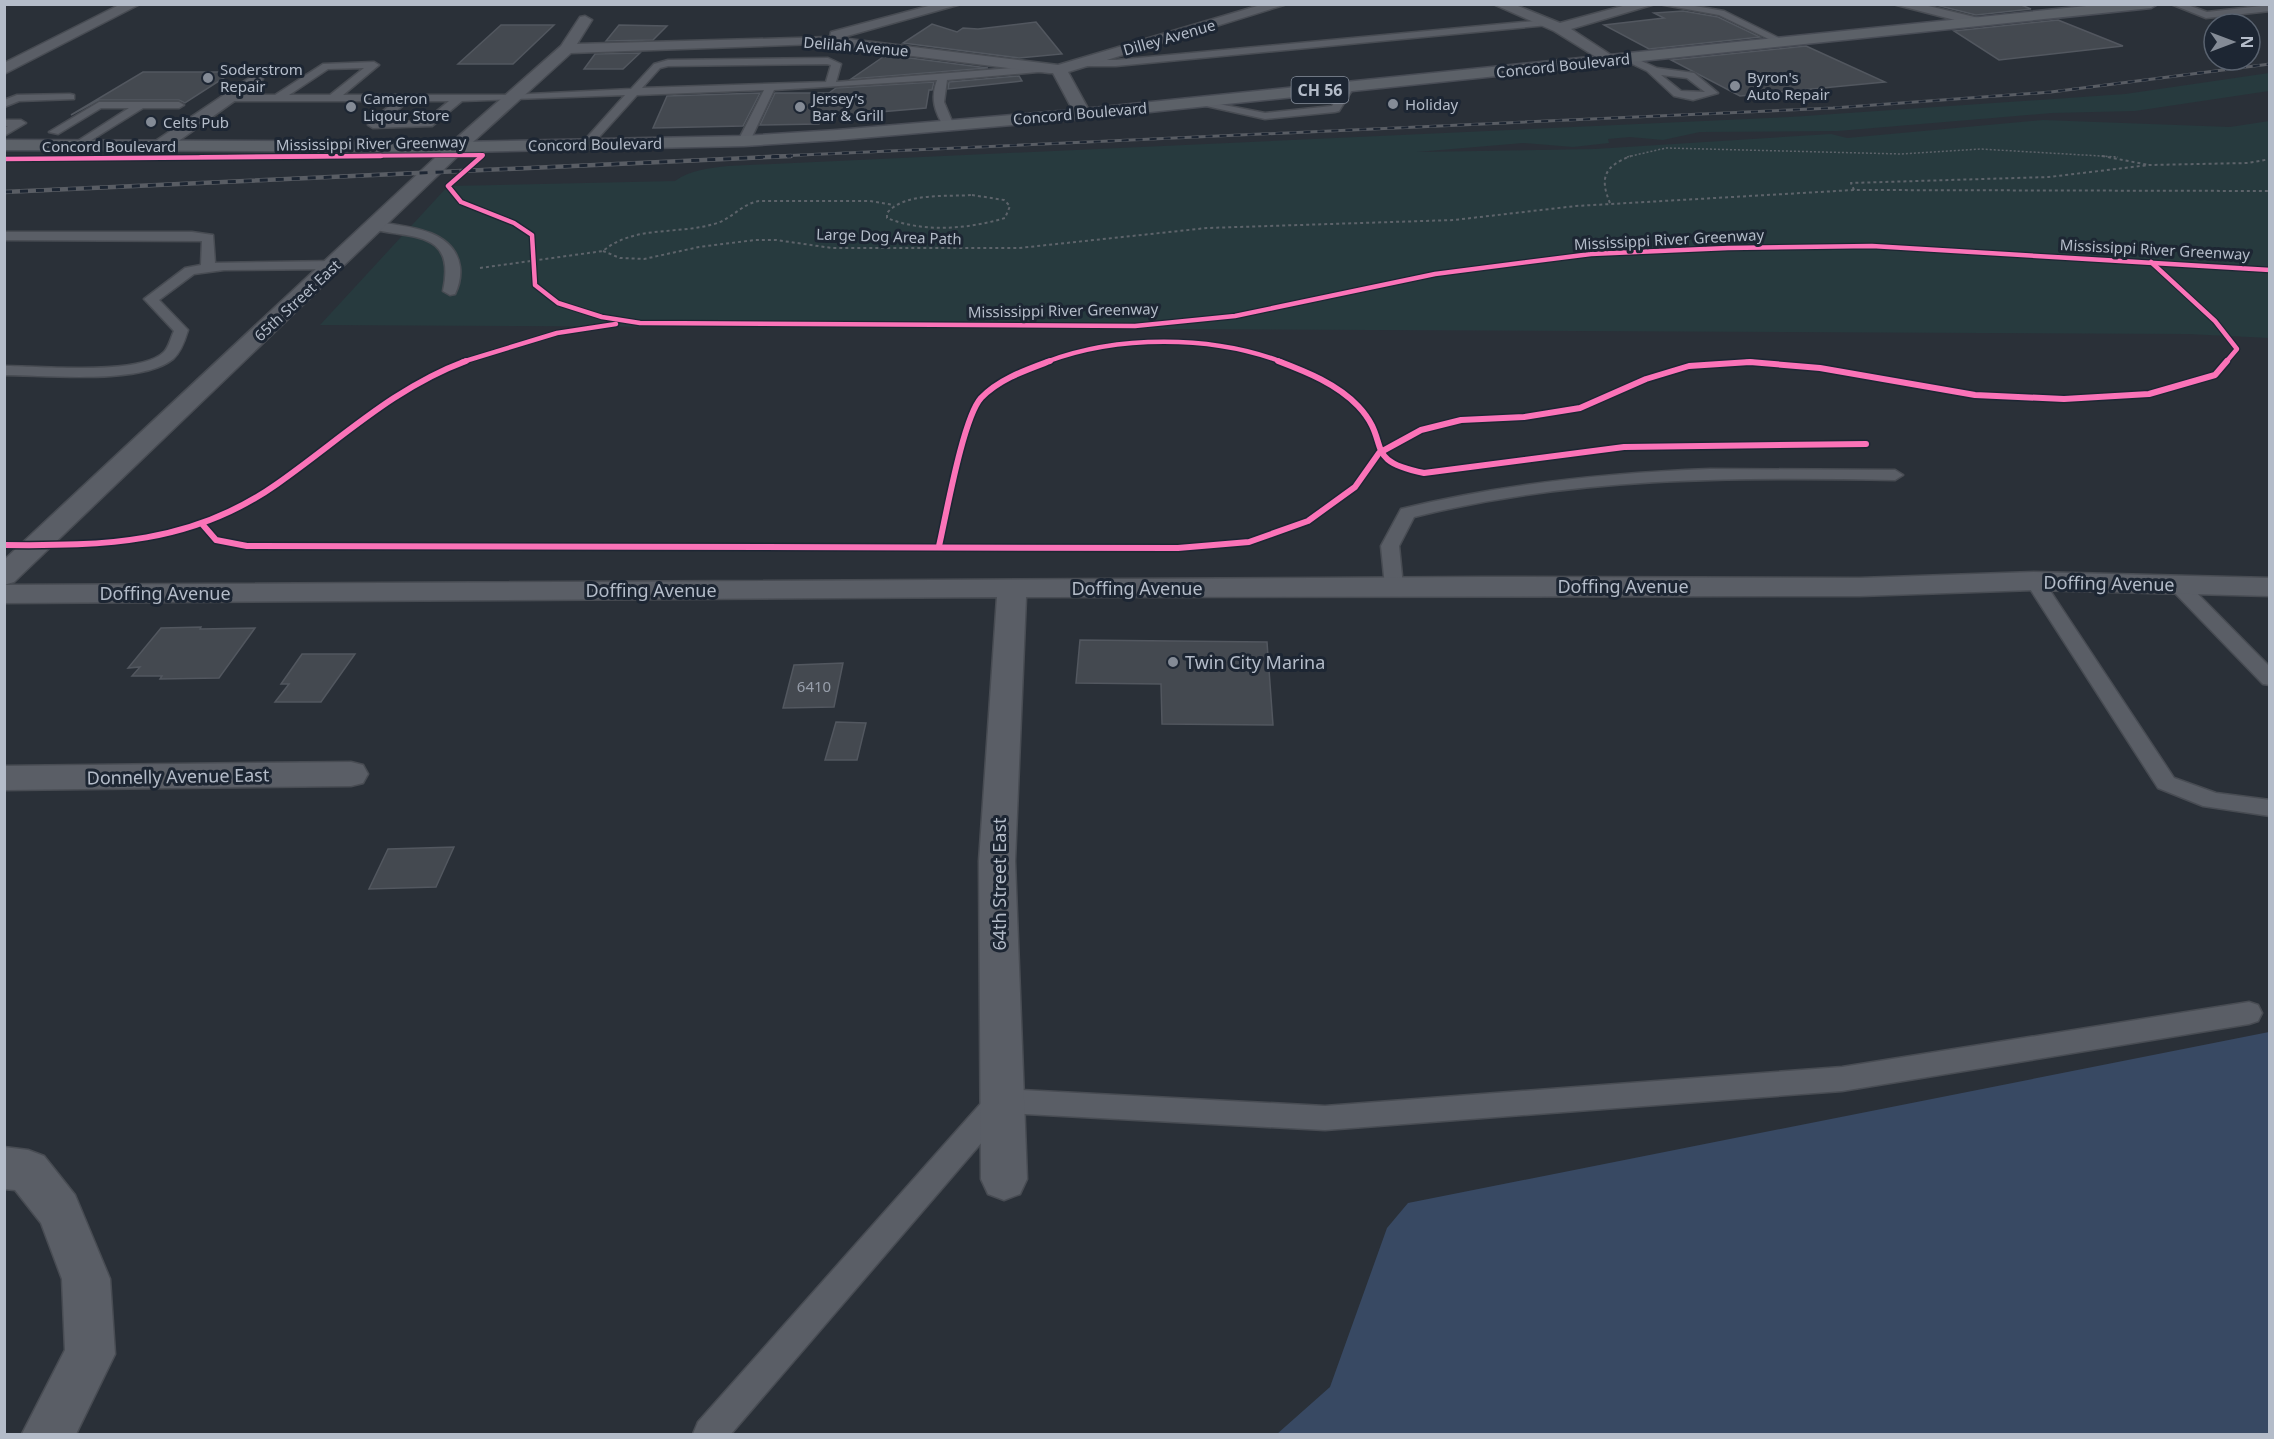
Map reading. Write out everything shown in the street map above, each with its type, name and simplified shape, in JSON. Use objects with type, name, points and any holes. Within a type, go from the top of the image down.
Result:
[{"type":"main road","name":"Concord Boulevard","points":[[4,146],[457,147],[744,141],[1083,114],[2151,4]]},
{"type":"street","points":[[4,69],[133,4]]},
{"type":"street","points":[[818,40],[954,4]]},
{"type":"street","name":"Dilley Avenue","points":[[1054,69],[1083,63],[1280,4]]},
{"type":"street","points":[[1500,4],[1552,26],[1609,60]]},
{"type":"street","points":[[1552,26],[1648,4]]},
{"type":"street","points":[[1900,4],[1978,22]]},
{"type":"street","name":"65th Street East","points":[[4,576],[457,147],[567,49],[585,20]]},
{"type":"street","name":"Delilah Avenue","points":[[567,49],[818,40],[1054,69]]},
{"type":"street","points":[[1054,69],[1083,114]]},
{"type":"street","points":[[160,146],[255,79]]},
{"type":"street","name":"Doffing Avenue","points":[[4,594],[1394,586],[1860,587],[2034,581],[2270,587]]},
{"type":"street","name":"64th Street East","points":[[1004,1179],[997,861],[1012,588]]},
{"type":"street","name":"Donnelly Avenue East","points":[[4,778],[351,774]]},
{"type":"street","points":[[4,1168],[28,1171],[60,1210],[86,1279],[90,1354],[48,1434]]},
{"type":"lane","points":[[1663,4],[1721,13],[1782,42]]},
{"type":"lane","points":[[2175,4],[2206,15],[2270,8]]},
{"type":"lane","points":[[1083,63],[1116,63],[1552,26]]},
{"type":"lane","points":[[1627,58],[1651,70],[1690,75],[1713,93],[1685,96],[1672,93],[1651,70]]},
{"type":"lane","points":[[586,145],[657,66],[680,62],[828,61],[836,64],[830,86]]},
{"type":"lane","points":[[277,98],[326,66],[374,65],[333,98]]},
{"type":"lane","points":[[229,98],[513,97],[830,86],[1054,69]]},
{"type":"lane","points":[[943,78],[938,97],[940,112],[949,126]]},
{"type":"lane","points":[[744,141],[770,88]]},
{"type":"lane","points":[[4,104],[17,98],[70,97]]},
{"type":"lane","points":[[405,98],[373,125],[428,124],[459,98]]},
{"type":"lane","points":[[96,134],[54,132],[99,105],[179,105]]},
{"type":"lane","points":[[77,146],[141,105]]},
{"type":"lane","points":[[4,123],[21,123],[4,133]]},
{"type":"lane","points":[[375,226],[405,230],[438,242],[449,252],[456,263],[456,275],[450,291]]},
{"type":"lane","points":[[4,236],[192,236],[208,238],[208,268]]},
{"type":"lane","points":[[4,370],[129,371],[155,364],[170,355],[181,330],[151,299],[190,271],[208,268],[334,264]]},
{"type":"lane","points":[[1394,586],[1390,546],[1407,513],[1461,498],[1596,478],[1728,472],[1894,475]]},
{"type":"lane","points":[[2034,581],[2166,783],[2186,794],[2230,804],[2270,808]]},
{"type":"lane","points":[[2177,585],[2270,679]]},
{"type":"lane","points":[[710,1434],[1002,1101],[1325,1118],[1842,1079],[2249,1013]]},
{"type":"path","points":[[1610,204],[1604,193],[1604,180],[1613,163],[1630,155],[1666,148],[1901,154],[1980,149],[2024,150],[2117,156],[2149,165]]},
{"type":"path","points":[[2270,159],[2149,165],[2049,177],[1851,183],[1854,190],[2062,192],[2201,189],[2270,191]]},
{"type":"path","points":[[498,266],[603,251],[616,240],[633,234],[673,232],[717,224],[747,203],[759,201],[808,203],[870,201],[894,205],[913,200],[972,195],[1004,200],[1010,206],[1005,219],[990,224],[960,227],[897,223],[888,218],[887,213],[894,205]]},
{"type":"green space","points":[[2269,73],[2269,91],[2135,111],[2052,113],[1838,131],[1700,132],[1663,140],[1630,137],[1608,139],[1609,143],[1573,147],[1523,143],[1417,152],[1595,149],[1831,134],[1847,138],[2043,120],[2230,127],[2269,121],[2269,338],[2188,334],[320,325],[448,186],[675,181],[693,172],[728,166],[1790,117],[2125,94]]},
{"type":"water","points":[[2269,1032],[2269,1434],[1277,1434],[1330,1387],[1387,1228],[1408,1203]]},
{"type":"building","points":[[1932,4],[2019,4],[2031,9],[1976,15]]},
{"type":"building","points":[[1683,11],[1718,17],[1760,37],[1649,49],[1604,25],[1664,18],[1654,13]]},
{"type":"building","points":[[2058,20],[2123,46],[1999,60],[1954,31]]},
{"type":"building","points":[[1036,22],[1062,54],[1019,58],[903,43],[932,24],[957,32],[963,28],[978,29]]},
{"type":"building","points":[[501,25],[554,25],[513,64],[458,64]]},
{"type":"building","points":[[619,25],[667,26],[653,40],[606,41]]},
{"type":"building","points":[[1806,46],[1885,82],[1740,96],[1671,60]]},
{"type":"building","points":[[640,53],[623,69],[584,69],[595,54]]},
{"type":"building","points":[[886,55],[988,68],[851,79]]},
{"type":"building","points":[[143,72],[233,72],[185,103],[179,100],[99,100],[71,115]]},
{"type":"building","points":[[1019,76],[1022,81],[948,89],[949,82]]},
{"type":"building","points":[[934,82],[932,90],[929,90],[926,108],[821,117],[819,124],[760,125],[775,93],[829,93],[836,88]]},
{"type":"building","points":[[760,93],[743,126],[653,128],[667,96]]},
{"type":"building","points":[[161,628],[255,628],[219,678],[160,679],[162,676],[132,676],[140,667],[128,668]]},
{"type":"building","name":"Twin City Marina","points":[[1080,640],[1267,642],[1273,725],[1162,724],[1161,684],[1076,683]]},
{"type":"building","points":[[302,654],[355,654],[321,702],[275,702],[289,684],[281,684]]},
{"type":"building","points":[[843,663],[834,707],[783,708],[794,665]]},
{"type":"building","points":[[836,722],[866,723],[857,760],[825,760]]},
{"type":"building","points":[[454,847],[436,887],[369,889],[388,849]]},
{"type":"railway","points":[[758,157],[1833,108],[2051,92],[2270,64]]},
{"type":"railway","points":[[4,192],[791,156]]},
{"type":"cycle path","name":"Mississippi River Greenway","points":[[4,159],[483,155],[462,171],[448,186],[461,202],[514,223],[532,235],[535,285],[558,303],[602,317],[640,323],[1135,326],[1235,316],[1435,274],[1591,254],[1728,248],[1872,246],[2270,270]]},
{"type":"cycle path","name":"Mississippi River Greenway","points":[[203,525],[216,540],[247,546],[1178,548],[1249,542],[1308,521],[1355,487],[1379,453],[1421,430],[1461,420],[1524,417],[1580,408],[1646,379],[1689,366],[1750,362],[1820,368],[1975,395],[2064,399],[2149,394],[2215,375],[2237,349],[2215,321],[2151,262]]},
{"type":"cycle path","points":[[4,545],[106,544],[158,537],[206,523],[231,512],[276,485],[378,406],[430,376],[460,363],[524,342],[557,333],[616,324]]},
{"type":"cycle path","points":[[939,546],[972,411],[984,394],[1010,377],[1059,357],[1100,348],[1142,343],[1186,343],[1230,348],[1272,358],[1310,373],[1344,393],[1359,407],[1372,423],[1384,458],[1401,468],[1424,473],[1624,447],[1866,444]]},
{"type":"place","name":"Soderstrom Repair","points":[[208,78]]},
{"type":"place","name":"Byron's Auto Repair","points":[[1735,86]]},
{"type":"place","name":"Holiday","points":[[1393,104]]},
{"type":"place","name":"Cameron Liqour Store","points":[[351,107]]},
{"type":"place","name":"Jersey's Bar & Grill","points":[[800,107]]},
{"type":"place","name":"Celts Pub","points":[[151,122]]},
{"type":"place","name":"Twin City Marina","points":[[1173,662]]}]
